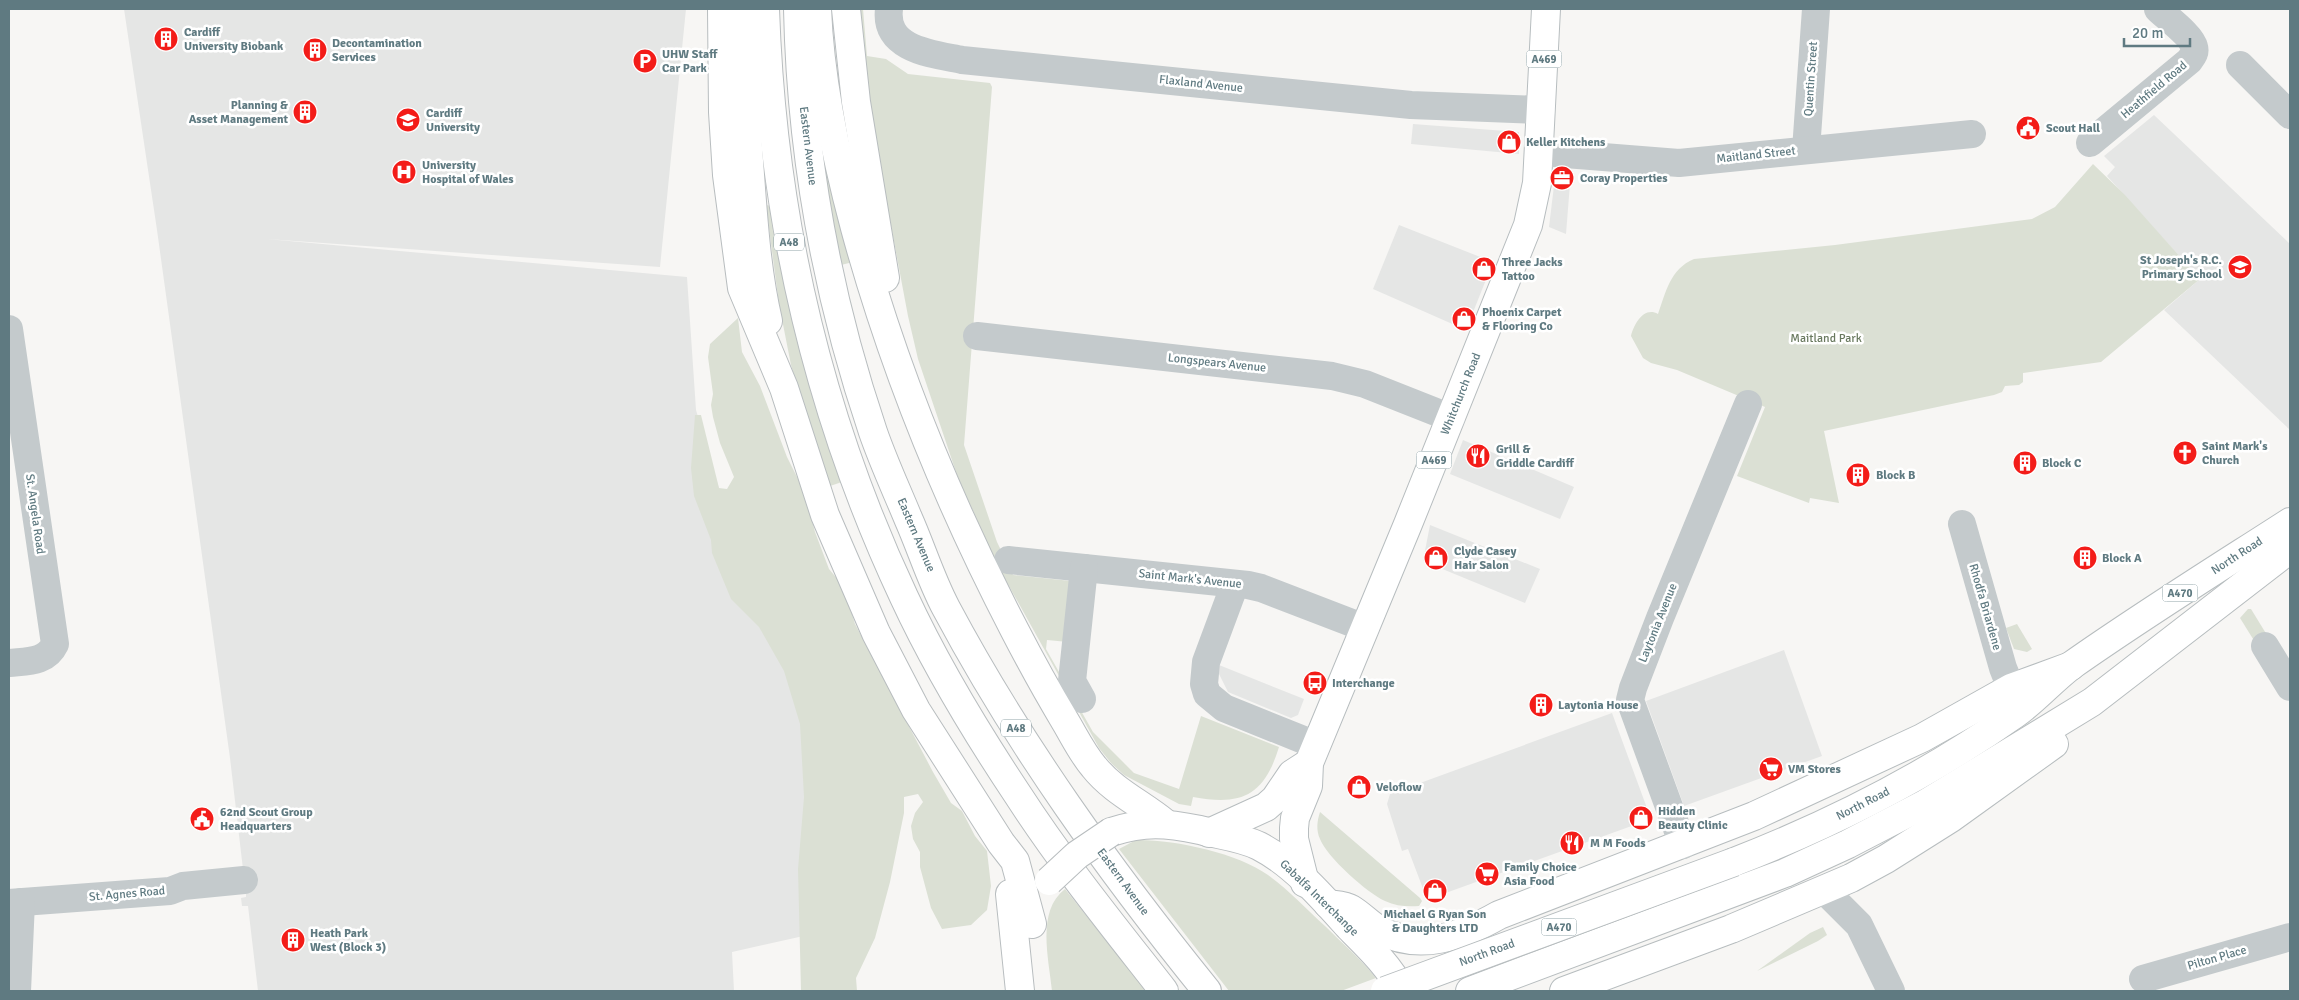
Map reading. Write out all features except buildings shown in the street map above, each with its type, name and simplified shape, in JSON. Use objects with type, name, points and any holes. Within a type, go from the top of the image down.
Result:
[{"type":"main road","points":[[722,9],[723,112],[727,175],[742,288],[784,388],[825,515],[876,633],[916,710],[1001,843],[1015,861],[1032,924]]},
{"type":"main road","points":[[741,9],[743,78],[758,261],[766,310],[784,388]]},
{"type":"main road","name":"A48","points":[[765,9],[775,152],[798,290],[821,378],[851,469],[876,536],[904,599],[985,744],[1019,797],[1086,891],[1164,991]]},
{"type":"main road","name":"Eastern Avenue","points":[[798,9],[802,90],[808,149],[817,209],[835,301],[874,435],[933,578],[945,605],[972,654],[1050,781],[1127,889],[1207,991]]},
{"type":"main road","points":[[817,9],[821,59],[831,126],[843,182],[867,270],[900,368],[943,480],[985,572],[1035,669],[1092,766],[1105,780],[1165,823]]},
{"type":"main road","points":[[846,9],[856,102],[900,368]]},
{"type":"main road","name":"Whitchurch Road","points":[[1306,883],[1294,839],[1294,828],[1295,818],[1308,786],[1312,754],[1451,418],[1528,225],[1538,183],[1546,9]]},
{"type":"main road","name":"North Road","points":[[1385,991],[1787,841],[1874,799],[2016,714],[2070,666],[2290,522]]},
{"type":"main road","name":"North Road","points":[[1470,991],[1785,873],[1848,844],[1973,776],[2092,702],[2290,549]]},
{"type":"main road","points":[[1328,904],[1349,908],[1378,930],[1400,938],[1438,940],[1473,930],[1499,914],[1684,845],[1763,812],[1887,755],[2011,688],[2070,666]]},
{"type":"main road","points":[[1564,991],[1731,929],[1825,891],[1886,860],[1994,789],[2053,745],[2092,702]]},
{"type":"main road","points":[[1210,833],[1266,807],[1292,774],[1312,754]]},
{"type":"main road","name":"Gabalfa Interchange","points":[[1038,991],[1032,924],[1037,904],[1049,880],[1077,855],[1111,832],[1134,824],[1165,823],[1258,845],[1278,858],[1328,904],[1380,959],[1402,991]]},
{"type":"main road","points":[[1001,843],[1010,899],[1020,991]]},
{"type":"street","name":"Flaxland Avenue","points":[[889,9],[892,29],[908,46],[962,60],[1412,105],[1541,110]]},
{"type":"street","name":"Quentin Street","points":[[1806,150],[1816,9]]},
{"type":"street","name":"Heathfield Road","points":[[2090,143],[2189,61],[2194,54],[2194,46],[2190,38],[2158,9]]},
{"type":"street","points":[[2240,65],[2286,104]]},
{"type":"street","name":"Maitland Street","points":[[1540,152],[1679,163],[1972,134]]},
{"type":"street","name":"St. Angela Road","points":[[9,330],[55,644],[51,654],[42,659],[9,663]]},
{"type":"street","name":"Longspears Avenue","points":[[977,336],[1332,376],[1365,384],[1451,418]]},
{"type":"street","name":"Laytonia Avenue","points":[[1684,845],[1630,700],[1660,618],[1748,404]]},
{"type":"street","name":"Rhodfa Briardene","points":[[1962,523],[2002,668],[2011,688]]},
{"type":"street","name":"Saint Mark's Avenue","points":[[1008,560],[1261,588],[1365,628]]},
{"type":"street","points":[[1077,690],[1084,568]]},
{"type":"street","points":[[1235,584],[1206,662],[1204,684],[1207,694],[1224,708],[1312,754]]},
{"type":"street","points":[[2265,646],[2290,688]]},
{"type":"street","name":"St. Agnes Road","points":[[15,903],[170,890],[182,886],[244,880]]},
{"type":"street","points":[[1825,891],[1859,925],[1891,991]]},
{"type":"street","points":[[15,903],[17,991]]},
{"type":"street","name":"Pilton Place","points":[[2143,979],[2290,937]]},
{"type":"shaded area","points":[[124,9],[686,9],[660,267],[267,239],[687,277],[696,410],[720,492],[818,670],[808,935],[732,952],[734,991],[258,991],[248,906],[242,906],[241,898],[246,897],[246,895],[230,758],[157,230]]},
{"type":"shaded area","name":"St Joseph's R.C. Primary School","points":[[2154,115],[2290,244],[2290,430],[2164,310],[2200,279],[2107,176],[2115,167],[2104,156]]},
{"type":"shaded area","points":[[1413,124],[1519,132],[1519,154],[1411,144]]},
{"type":"shaded area","points":[[1556,169],[1571,171],[1566,234],[1549,227]]},
{"type":"shaded area","points":[[1399,225],[1493,262],[1466,330],[1373,289]]},
{"type":"shaded area","points":[[1463,440],[1574,487],[1560,519],[1450,474]]},
{"type":"shaded area","points":[[1430,525],[1540,569],[1525,603],[1423,561]]},
{"type":"shaded area","points":[[1784,650],[1822,756],[1684,806],[1646,701]]},
{"type":"shaded area","points":[[1219,665],[1304,699],[1298,715],[1291,718],[1228,692],[1219,674]]},
{"type":"shaded area","points":[[1612,713],[1651,819],[1429,899],[1425,894],[1408,849],[1402,851],[1387,804],[1390,794]]},
{"type":"green space","points":[[860,9],[863,9],[867,56],[886,59],[908,74],[990,83],[992,87],[964,445],[997,542],[1013,575],[1071,581],[1068,642],[1047,640],[1046,649],[1093,732],[1134,773],[1179,789],[1201,716],[1279,747],[1266,777],[1249,794],[1225,800],[1193,797],[1191,806],[1179,804],[1124,775],[1099,748],[999,568],[958,478],[918,359],[880,167],[866,77]]},
{"type":"green space","points":[[829,164],[853,262],[841,265],[823,165]]},
{"type":"green space","name":"Maitland Park","points":[[2093,164],[2125,195],[2200,279],[2101,362],[2023,373],[2023,382],[2019,385],[2005,386],[2002,392],[1994,395],[1824,431],[1839,503],[1810,498],[1809,503],[1737,476],[1765,407],[1677,370],[1651,363],[1643,358],[1631,336],[1637,322],[1644,314],[1653,312],[1658,314],[1674,275],[1686,263],[1694,259],[1835,245],[2032,219],[2055,207]]},
{"type":"green space","points":[[766,205],[771,206],[821,421],[842,482],[827,487],[791,365],[779,304]]},
{"type":"green space","points":[[738,318],[742,352],[760,386],[787,457],[805,493],[815,532],[829,569],[844,587],[855,624],[933,772],[951,803],[962,811],[975,836],[987,851],[991,886],[987,910],[971,925],[942,929],[931,908],[920,867],[920,852],[913,839],[911,826],[915,813],[923,802],[918,794],[904,797],[904,813],[890,882],[875,938],[856,978],[857,991],[801,991],[798,869],[804,797],[800,724],[784,671],[759,627],[731,599],[712,553],[711,540],[694,496],[691,468],[695,415],[701,415],[719,488],[727,489],[734,477],[720,443],[713,417],[711,405],[713,394],[708,357],[710,344]]},
{"type":"green space","points":[[2248,609],[2251,609],[2270,640],[2258,647],[2240,618]]},
{"type":"green space","points":[[2017,624],[2032,649],[2027,652],[2014,649],[2006,628]]},
{"type":"green space","points":[[1320,812],[1420,898],[1422,901],[1419,906],[1402,906],[1385,901],[1348,874],[1324,847],[1320,839],[1317,826]]},
{"type":"green space","points":[[1136,840],[1168,842],[1204,849],[1240,860],[1255,867],[1290,893],[1351,951],[1376,978],[1341,991],[1229,991],[1119,849]]},
{"type":"green space","points":[[1065,889],[1146,991],[1052,991],[1047,950],[1047,923],[1050,910],[1056,898]]},
{"type":"green space","points":[[1823,927],[1827,935],[1818,941],[1757,971],[1810,933]]},
{"type":"place","name":"Cardiff University Biobank","points":[[166,39]]},
{"type":"place","name":"Decontamination Services","points":[[315,50]]},
{"type":"place","name":"UHW Staff Car Park","points":[[645,61]]},
{"type":"place","name":"Planning & Asset Management","points":[[305,112]]},
{"type":"place","name":"Cardiff University","points":[[408,120]]},
{"type":"place","name":"Scout Hall","points":[[2028,128]]},
{"type":"place","name":"Keller Kitchens","points":[[1509,142]]},
{"type":"place","name":"University Hospital of Wales","points":[[404,172]]},
{"type":"place","name":"Coray Properties","points":[[1562,178]]},
{"type":"place","name":"St Joseph's R.C. Primary School","points":[[2240,267]]},
{"type":"place","name":"Three Jacks Tattoo","points":[[1484,269]]},
{"type":"place","name":"Phoenix Carpet & Flooring Co","points":[[1464,319]]},
{"type":"place","name":"Saint Mark's Church","points":[[2185,453]]},
{"type":"place","name":"Grill & Griddle Cardiff","points":[[1478,456]]},
{"type":"place","name":"Block C","points":[[2025,463]]},
{"type":"place","name":"Block B","points":[[1858,475]]},
{"type":"place","name":"Clyde Casey Hair Salon","points":[[1436,558]]},
{"type":"place","name":"Block A","points":[[2085,558]]},
{"type":"place","name":"Interchange","points":[[1315,683]]},
{"type":"place","name":"Laytonia House","points":[[1541,705]]},
{"type":"place","name":"VM Stores","points":[[1771,769]]},
{"type":"place","name":"Veloflow","points":[[1359,787]]},
{"type":"place","name":"Hidden Beauty Clinic","points":[[1641,818]]},
{"type":"place","name":"62nd Scout Group Headquarters","points":[[202,819]]},
{"type":"place","name":"M M Foods","points":[[1572,843]]},
{"type":"place","name":"Family Choice Asia Food","points":[[1487,874]]},
{"type":"place","name":"Michael G Ryan Son & Daughters LTD","points":[[1435,891]]},
{"type":"place","name":"Heath Park West (Block 3)","points":[[293,940]]}]
